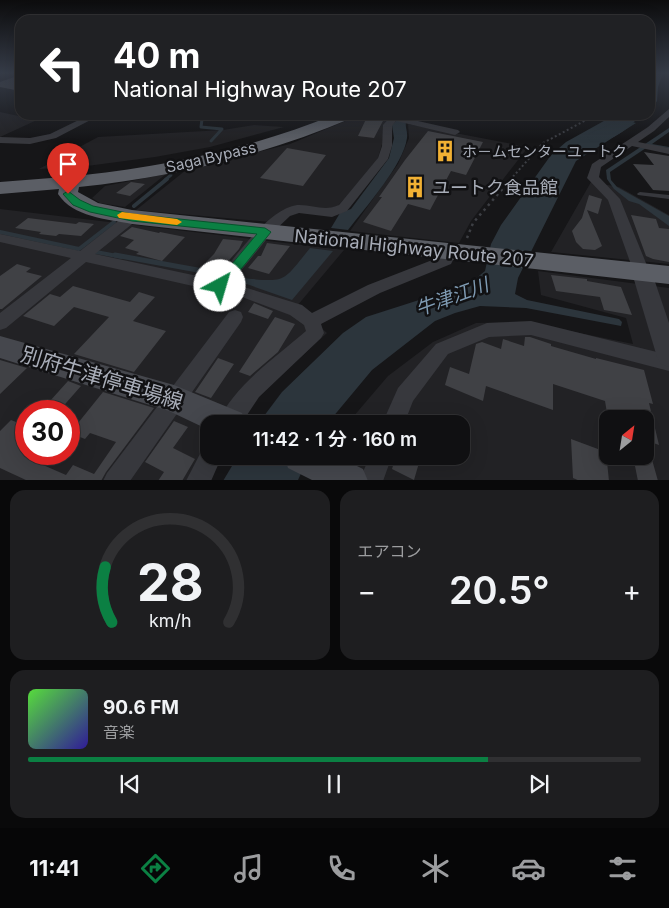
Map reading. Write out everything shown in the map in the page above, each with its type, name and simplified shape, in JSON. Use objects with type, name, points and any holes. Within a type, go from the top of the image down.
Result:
[{"type":"highway","name":"Saga Bypass","points":[[73,177],[219,149],[288,131],[318,120]]},
{"type":"highway","name":"Saga Bypass","points":[[73,177],[176,166],[248,149],[313,129],[335,120]]},
{"type":"highway","points":[[0,178],[73,177]]},
{"type":"highway","points":[[0,188],[73,177]]},
{"type":"highway","name":"National Highway Route 207","points":[[73,177],[68,194],[76,202],[90,209],[132,217],[669,276]]},
{"type":"main road","name":"別府牛津停車場線","points":[[0,346],[174,399],[211,415]]},
{"type":"street","points":[[669,112],[635,143],[596,166],[593,178],[614,199],[642,273],[669,357]]},
{"type":"street","points":[[0,140],[30,142],[53,136],[86,120]]},
{"type":"street","points":[[220,286],[265,232],[286,213],[298,210],[332,213],[343,208],[382,160],[387,146],[387,125],[391,120]]},
{"type":"street","points":[[402,120],[456,132]]},
{"type":"street","points":[[635,143],[648,148],[669,151]]},
{"type":"street","points":[[0,323],[82,255],[132,217]]},
{"type":"street","points":[[0,238],[220,286],[296,310],[311,321],[315,332],[252,390],[235,415]]},
{"type":"street","points":[[311,321],[374,289],[446,260],[455,252]]},
{"type":"street","points":[[115,480],[235,317]]},
{"type":"street","points":[[397,415],[405,395],[442,349],[487,330],[531,328],[669,363]]},
{"type":"street","points":[[198,480],[206,465]]},
{"type":"street","points":[[371,480],[377,465]]},
{"type":"lane","points":[[640,194],[669,196]]},
{"type":"path","points":[[455,252],[474,223],[537,148],[545,140],[586,120]]},
{"type":"shaded area","points":[[0,112],[15,115],[15,120],[37,120],[0,137]]},
{"type":"shaded area","points":[[348,120],[387,120],[384,126],[382,144],[377,161],[338,206],[326,209],[299,207],[270,222],[136,210],[186,170],[290,144]]},
{"type":"shaded area","points":[[408,124],[528,147],[471,221],[459,243],[350,231],[398,164],[409,138]]},
{"type":"shaded area","points":[[254,125],[284,127],[210,147],[155,157],[87,166],[39,169],[98,137],[223,130]]},
{"type":"shaded area","points":[[166,174],[125,207],[100,203],[92,198],[105,186]]},
{"type":"shaded area","points":[[591,182],[619,187],[669,215],[669,264],[551,252]]},
{"type":"shaded area","points":[[0,209],[344,250],[297,306],[327,333],[256,398],[225,415],[200,415],[200,465],[217,465],[209,480],[0,480]]},
{"type":"shaded area","points":[[538,271],[669,288],[669,480],[311,480],[318,465],[470,465],[470,415],[355,415],[388,376],[433,342],[476,323],[526,322],[633,344],[626,318],[541,295]]},
{"type":"water","points":[[397,120],[407,120],[407,138],[399,160],[348,230],[331,228],[340,213],[351,209],[389,158],[394,138],[392,125]]},
{"type":"water","points":[[606,120],[624,120],[636,123],[576,161],[518,278],[515,294],[527,300],[619,319],[622,322],[621,326],[526,308],[480,306],[435,321],[372,370],[334,415],[265,415],[282,392],[343,333],[366,317],[469,284],[485,271],[491,244],[501,225],[551,155],[566,142]]},
{"type":"water","points":[[669,128],[669,132],[652,144],[669,148],[649,146],[610,172],[611,180],[617,187],[669,216],[669,226],[639,204],[629,201],[614,189],[607,179],[606,170]]},
{"type":"water","points":[[310,248],[333,251],[292,300],[238,281],[241,278],[275,280],[282,278],[288,274]]},
{"type":"water","points":[[233,465],[305,465],[298,480],[224,480]]},
{"type":"building","points":[[366,120],[383,120],[374,138],[358,136]]},
{"type":"building","points":[[428,131],[483,142],[466,175],[451,171],[430,210],[408,204],[391,231],[363,222],[382,197],[379,197],[405,160]]},
{"type":"building","points":[[287,148],[326,155],[303,186],[260,178]]},
{"type":"building","points":[[644,152],[669,156],[669,191],[653,190],[633,164],[654,165]]},
{"type":"building","points":[[131,182],[145,184],[130,196],[116,193]]},
{"type":"building","points":[[589,195],[602,199],[598,214],[587,210],[602,246],[595,250],[583,249],[576,242],[572,231],[582,218]]},
{"type":"building","points":[[631,215],[656,219],[659,228],[669,229],[669,262],[646,256]]},
{"type":"building","points":[[28,218],[76,224],[79,222],[94,224],[81,236],[39,234],[41,232],[15,228]]},
{"type":"building","points":[[132,227],[185,237],[162,261],[136,254],[139,252],[125,248],[134,240],[120,236]]},
{"type":"building","points":[[223,239],[243,241],[239,249],[222,268],[204,264],[214,254]]},
{"type":"building","points":[[267,243],[290,246],[269,274],[248,268],[258,256],[261,256]]},
{"type":"building","points":[[17,264],[31,268],[26,272],[42,276],[0,309],[0,276]]},
{"type":"building","points":[[551,275],[587,279],[587,281],[621,287],[632,315],[604,310],[600,297],[556,291]]},
{"type":"building","points":[[73,286],[130,302],[139,292],[155,297],[133,321],[166,331],[134,372],[74,354],[109,317],[74,307],[54,326],[23,316],[50,294],[60,297]]},
{"type":"building","points":[[254,303],[273,311],[268,319],[248,312]]},
{"type":"building","points":[[275,317],[295,324],[278,352],[250,376],[239,372]]},
{"type":"building","points":[[525,337],[530,337],[551,344],[551,346],[644,370],[653,404],[649,403],[651,410],[606,410],[605,401],[553,384],[553,410],[486,386],[483,401],[445,385],[450,367],[469,374],[476,344],[482,342],[501,349],[503,339],[524,346]]},
{"type":"building","points":[[218,358],[234,364],[211,398],[195,392]]},
{"type":"building","points":[[0,360],[27,368],[0,394]]},
{"type":"building","points":[[68,381],[81,386],[69,400],[51,400]]},
{"type":"building","points":[[103,392],[154,408],[102,480],[26,480],[0,468],[0,431],[11,420],[15,422],[15,465],[43,465],[66,475],[73,465],[94,474],[116,442],[90,433],[85,439],[80,437],[80,421]]},
{"type":"building","points":[[174,421],[188,427],[173,448],[195,459],[183,480],[159,480],[164,472],[145,462]]},
{"type":"building","points":[[654,424],[659,445],[654,443]]},
{"type":"building","points":[[571,439],[599,449],[599,465],[607,465],[609,480],[578,480],[573,478]]},
{"type":"building","points":[[393,465],[418,465],[414,480],[392,469]]},
{"type":"building","points":[[635,465],[654,465],[658,480],[638,480]]},
{"type":"waterway","points":[[202,120],[201,127],[222,129],[211,141]]},
{"type":"waterway","name":"牛津江川","points":[[596,137],[615,129],[626,120]]},
{"type":"waterway","points":[[165,180],[171,175]]},
{"type":"waterway","points":[[134,206],[167,179]]},
{"type":"waterway","points":[[0,232],[79,249],[114,222]]},
{"type":"waterway","points":[[96,252],[122,257]]},
{"type":"waterway","points":[[115,255],[214,273]]},
{"type":"slow traffic","points":[[122,215],[177,222]]},
{"type":"place","name":"ホ－ムセンターユートク","points":[[445,151]]},
{"type":"place","name":"ユートク食品館","points":[[415,187]]},
{"type":"route","points":[[68,194],[76,202],[90,209],[132,217],[265,232],[220,286]]}]
